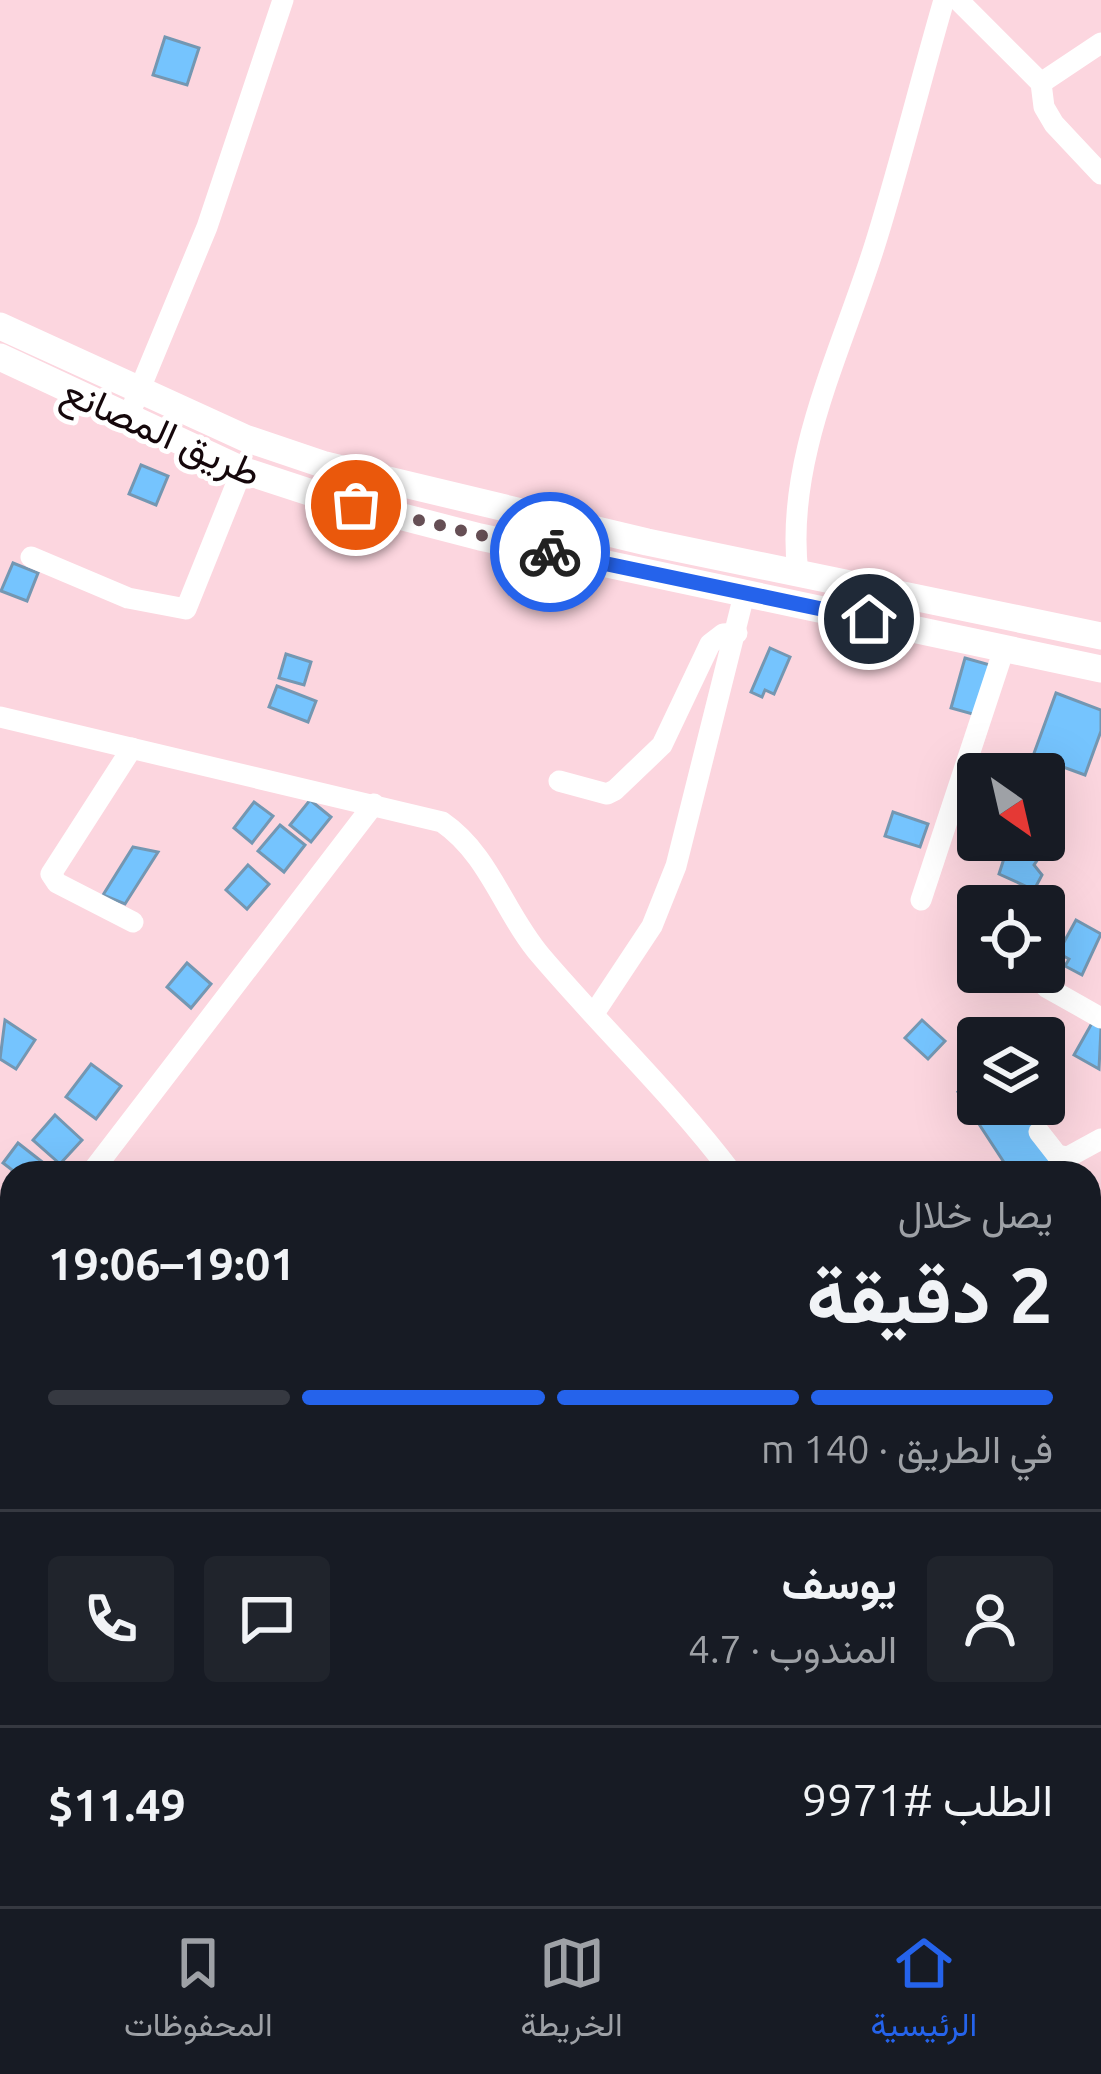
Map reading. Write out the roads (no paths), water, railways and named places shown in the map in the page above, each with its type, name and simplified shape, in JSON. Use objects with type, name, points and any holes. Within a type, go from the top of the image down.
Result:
[{"type":"main road","name":"طريق المصانع","points":[[0,326],[141,393],[325,465],[486,506],[1101,636]]},
{"type":"main road","name":"طريق المصانع","points":[[0,357],[242,470],[480,537],[1101,669]]},
{"type":"street","points":[[127,419],[207,227],[283,0]]},
{"type":"street","points":[[798,574],[793,530],[800,474],[877,239],[944,0]]},
{"type":"street","points":[[958,0],[1041,83],[1043,107],[1054,124],[1101,175]]},
{"type":"street","points":[[1041,83],[1101,43]]},
{"type":"street","points":[[31,557],[128,598],[186,609],[242,470]]},
{"type":"street","points":[[595,1012],[652,926],[676,866],[745,591]]},
{"type":"street","points":[[559,782],[607,794],[615,790],[662,745],[710,644],[723,634],[737,633]]},
{"type":"street","points":[[920,900],[1004,649]]},
{"type":"street","points":[[0,718],[442,822],[470,843],[525,935],[722,1161]]},
{"type":"street","points":[[131,748],[51,874],[57,883],[133,922]]},
{"type":"street","points":[[101,1161],[374,804]]},
{"type":"street","points":[[1057,993],[1101,1018]]},
{"type":"street","points":[[1040,1132],[1057,1155],[1068,1157],[1101,1139]]}]
